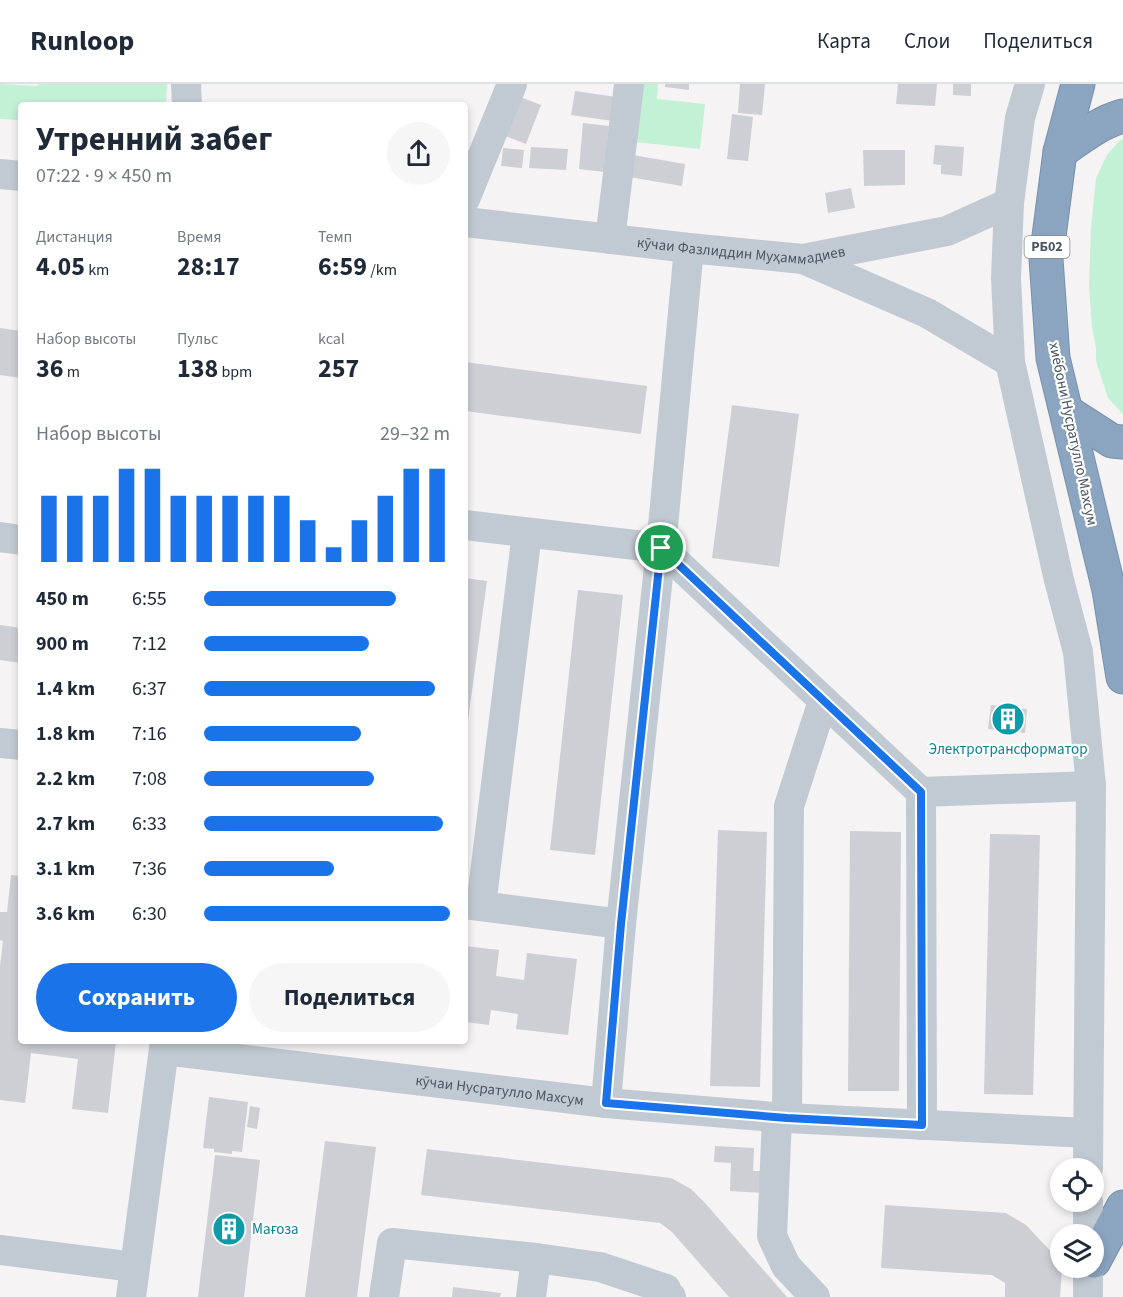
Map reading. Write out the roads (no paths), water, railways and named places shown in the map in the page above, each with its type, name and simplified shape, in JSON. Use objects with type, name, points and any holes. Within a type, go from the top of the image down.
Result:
[{"type":"highway","name":"хиёбони Нусратулло Махсум","points":[[1078,84],[1060,152],[1046,259],[1053,358],[1109,590],[1123,677]]},
{"type":"highway","points":[[1060,152],[1089,132],[1114,118],[1123,116]]},
{"type":"highway","points":[[1067,412],[1112,441],[1123,442]]},
{"type":"highway","points":[[1104,1243],[1123,1206]]},
{"type":"street","points":[[186,84],[187,102]]},
{"type":"street","points":[[468,192],[512,84]]},
{"type":"street","points":[[1030,84],[1020,118],[1009,203],[1006,278],[1010,362],[1056,569],[1078,652],[1091,786],[1088,1158]]},
{"type":"street","points":[[610,239],[628,85]]},
{"type":"street","points":[[0,174],[18,176]]},
{"type":"street","name":"кӯчаи Фазлиддин Муҳаммадиев","points":[[468,222],[803,260],[947,231],[1009,203]]},
{"type":"street","points":[[606,1103],[621,924],[661,548],[689,248]]},
{"type":"street","points":[[803,260],[927,313],[1010,362]]},
{"type":"street","points":[[468,525],[661,548],[921,792],[1091,786]]},
{"type":"street","points":[[527,533],[473,905],[621,924]]},
{"type":"street","points":[[0,537],[18,540]]},
{"type":"street","points":[[815,1297],[786,1266],[772,1236],[782,1117],[789,806],[823,701]]},
{"type":"street","points":[[0,743],[18,745]]},
{"type":"street","points":[[921,792],[922,1125]]},
{"type":"street","points":[[131,1297],[165,1045]]},
{"type":"street","name":"кӯчаи Нусратулло Махсум","points":[[165,1045],[606,1103],[782,1117],[1088,1133]]},
{"type":"street","points":[[384,1297],[392,1243],[600,1267],[666,1289],[666,1295]]},
{"type":"street","points":[[0,1250],[135,1268]]},
{"type":"street","points":[[531,1297],[536,1258]]},
{"type":"place","name":"Электротрансформатор","points":[[1008,719]]},
{"type":"place","name":"Мағоза","points":[[229,1229]]}]
